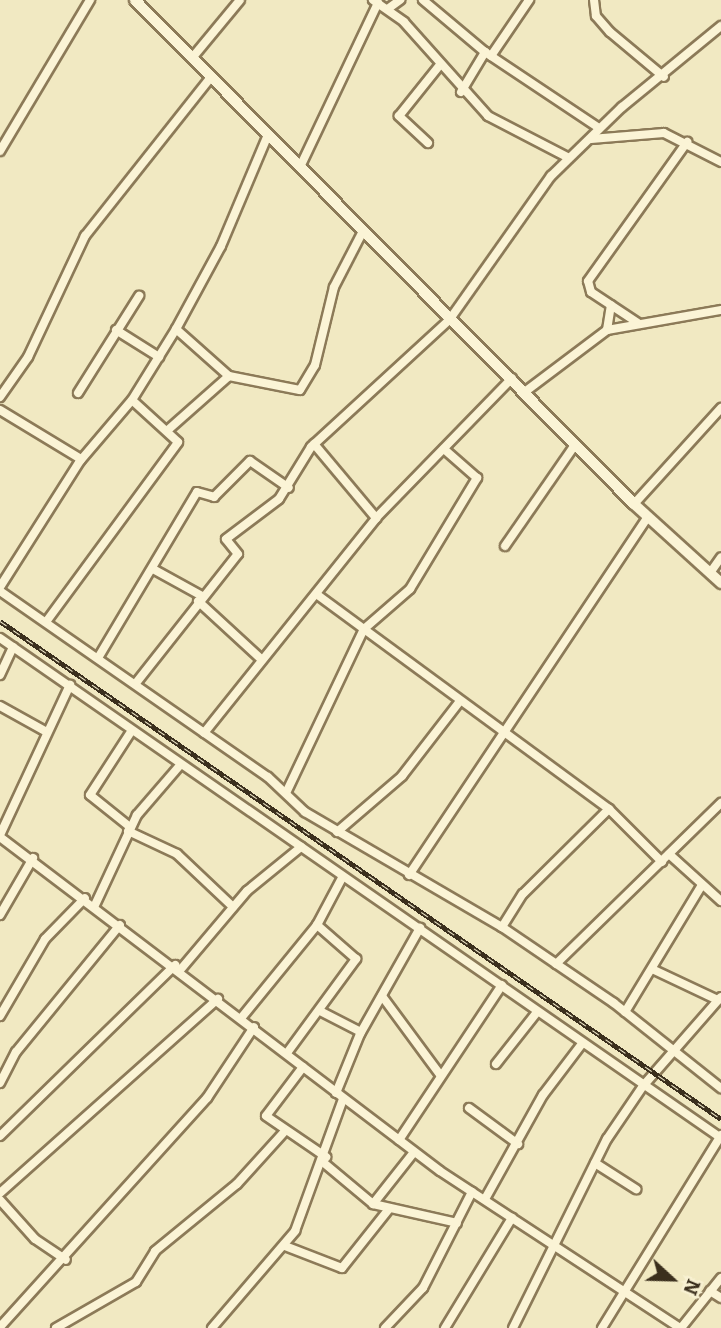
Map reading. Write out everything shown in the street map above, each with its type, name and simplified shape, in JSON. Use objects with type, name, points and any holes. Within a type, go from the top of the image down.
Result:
[{"type":"street","points":[[0,151],[90,0]]},
{"type":"street","points":[[135,0],[450,319],[526,391],[634,504],[721,583]]},
{"type":"street","points":[[192,58],[240,0]]},
{"type":"street","points":[[389,8],[400,0]]},
{"type":"street","points":[[423,0],[488,54],[599,128]]},
{"type":"street","points":[[461,92],[529,0]]},
{"type":"street","points":[[594,0],[596,16],[610,32],[664,77]]},
{"type":"street","points":[[300,167],[376,1],[389,8],[461,92],[488,116],[569,158]]},
{"type":"street","points":[[136,683],[200,598],[238,554],[226,539],[289,488],[314,444],[450,319],[569,158],[591,139],[599,128],[664,77],[721,26]]},
{"type":"street","points":[[428,143],[400,116],[439,66]]},
{"type":"street","points":[[0,397],[28,357],[85,236],[211,77]]},
{"type":"street","points":[[591,139],[664,132],[721,162]]},
{"type":"street","points":[[268,135],[221,246],[176,329],[132,400],[81,459],[0,589],[136,683],[337,832],[502,927],[556,964],[625,1012],[673,1054],[721,1088]]},
{"type":"street","points":[[638,323],[591,292],[591,274],[687,142]]},
{"type":"street","points":[[176,329],[229,376],[300,390],[305,386],[334,287],[363,230]]},
{"type":"street","points":[[79,393],[139,296]]},
{"type":"street","points":[[607,330],[611,305]]},
{"type":"street","points":[[526,391],[607,330],[721,310]]},
{"type":"street","points":[[116,330],[159,356]]},
{"type":"street","points":[[169,429],[229,376]]},
{"type":"street","points":[[204,733],[261,659],[319,596],[376,518],[512,378]]},
{"type":"street","points":[[46,622],[178,442],[169,429],[132,400]]},
{"type":"street","points":[[634,504],[721,408]]},
{"type":"street","points":[[0,410],[81,459]]},
{"type":"street","points":[[314,444],[376,518]]},
{"type":"street","points":[[505,546],[575,445]]},
{"type":"street","points":[[286,793],[364,629],[410,589],[477,478],[444,449]]},
{"type":"street","points":[[98,658],[197,492],[214,497],[250,461],[289,488]]},
{"type":"street","points":[[409,875],[648,517]]},
{"type":"street","points":[[710,573],[721,557]]},
{"type":"street","points":[[153,569],[200,598],[261,659]]},
{"type":"street","points":[[319,596],[609,809],[662,862]]},
{"type":"street","points":[[0,638],[502,985],[581,1045],[721,1136],[621,1292],[601,1328]]},
{"type":"street","points":[[0,675],[13,648]]},
{"type":"street","points":[[70,685],[1,839],[33,858],[178,967],[414,1152],[621,1292],[680,1328],[721,1278]]},
{"type":"street","points":[[337,832],[402,776],[460,701]]},
{"type":"street","points":[[0,706],[47,732]]},
{"type":"street","points":[[132,730],[90,795],[129,829],[177,855],[233,907]]},
{"type":"street","points":[[95,905],[129,829],[181,764]]},
{"type":"street","points":[[556,964],[721,803]]},
{"type":"street","points":[[502,927],[523,894],[609,809]]},
{"type":"street","points":[[0,1136],[178,967],[233,907],[300,847]]},
{"type":"street","points":[[669,854],[721,901]]},
{"type":"street","points":[[0,915],[33,858]]},
{"type":"street","points":[[242,1017],[317,925],[343,876]]},
{"type":"street","points":[[625,1012],[702,885]]},
{"type":"street","points":[[0,1016],[45,939],[85,898]]},
{"type":"street","points":[[0,1083],[16,1052],[120,925]]},
{"type":"street","points":[[286,1053],[320,1011],[356,959],[317,925]]},
{"type":"street","points":[[212,1328],[285,1246],[325,1160],[340,1096],[361,1032],[420,928]]},
{"type":"street","points":[[513,1328],[595,1163],[643,1086],[719,999],[652,969]]},
{"type":"street","points":[[399,1140],[502,985]]},
{"type":"street","points":[[382,996],[441,1076]]},
{"type":"street","points":[[0,1193],[218,999]]},
{"type":"street","points":[[320,1011],[361,1032]]},
{"type":"street","points":[[496,1064],[537,1012]]},
{"type":"street","points":[[0,1327],[66,1259],[132,1176],[207,1098],[254,1027]]},
{"type":"street","points":[[485,1199],[543,1095],[581,1045]]},
{"type":"street","points":[[303,1067],[266,1116],[325,1160],[373,1204],[457,1223]]},
{"type":"street","points":[[469,1108],[518,1144]]},
{"type":"street","points":[[56,1328],[136,1282],[155,1251],[237,1184],[285,1131]]},
{"type":"street","points":[[373,1204],[414,1152]]},
{"type":"street","points":[[595,1163],[636,1189]]},
{"type":"street","points":[[385,1328],[423,1288],[472,1192]]},
{"type":"street","points":[[0,1200],[35,1239],[66,1259]]},
{"type":"street","points":[[285,1246],[342,1268],[388,1209]]},
{"type":"street","points":[[445,1328],[512,1218]]},
{"type":"street","points":[[710,1291],[721,1298]]},
{"type":"railway","points":[[0,621],[721,1119]]}]
